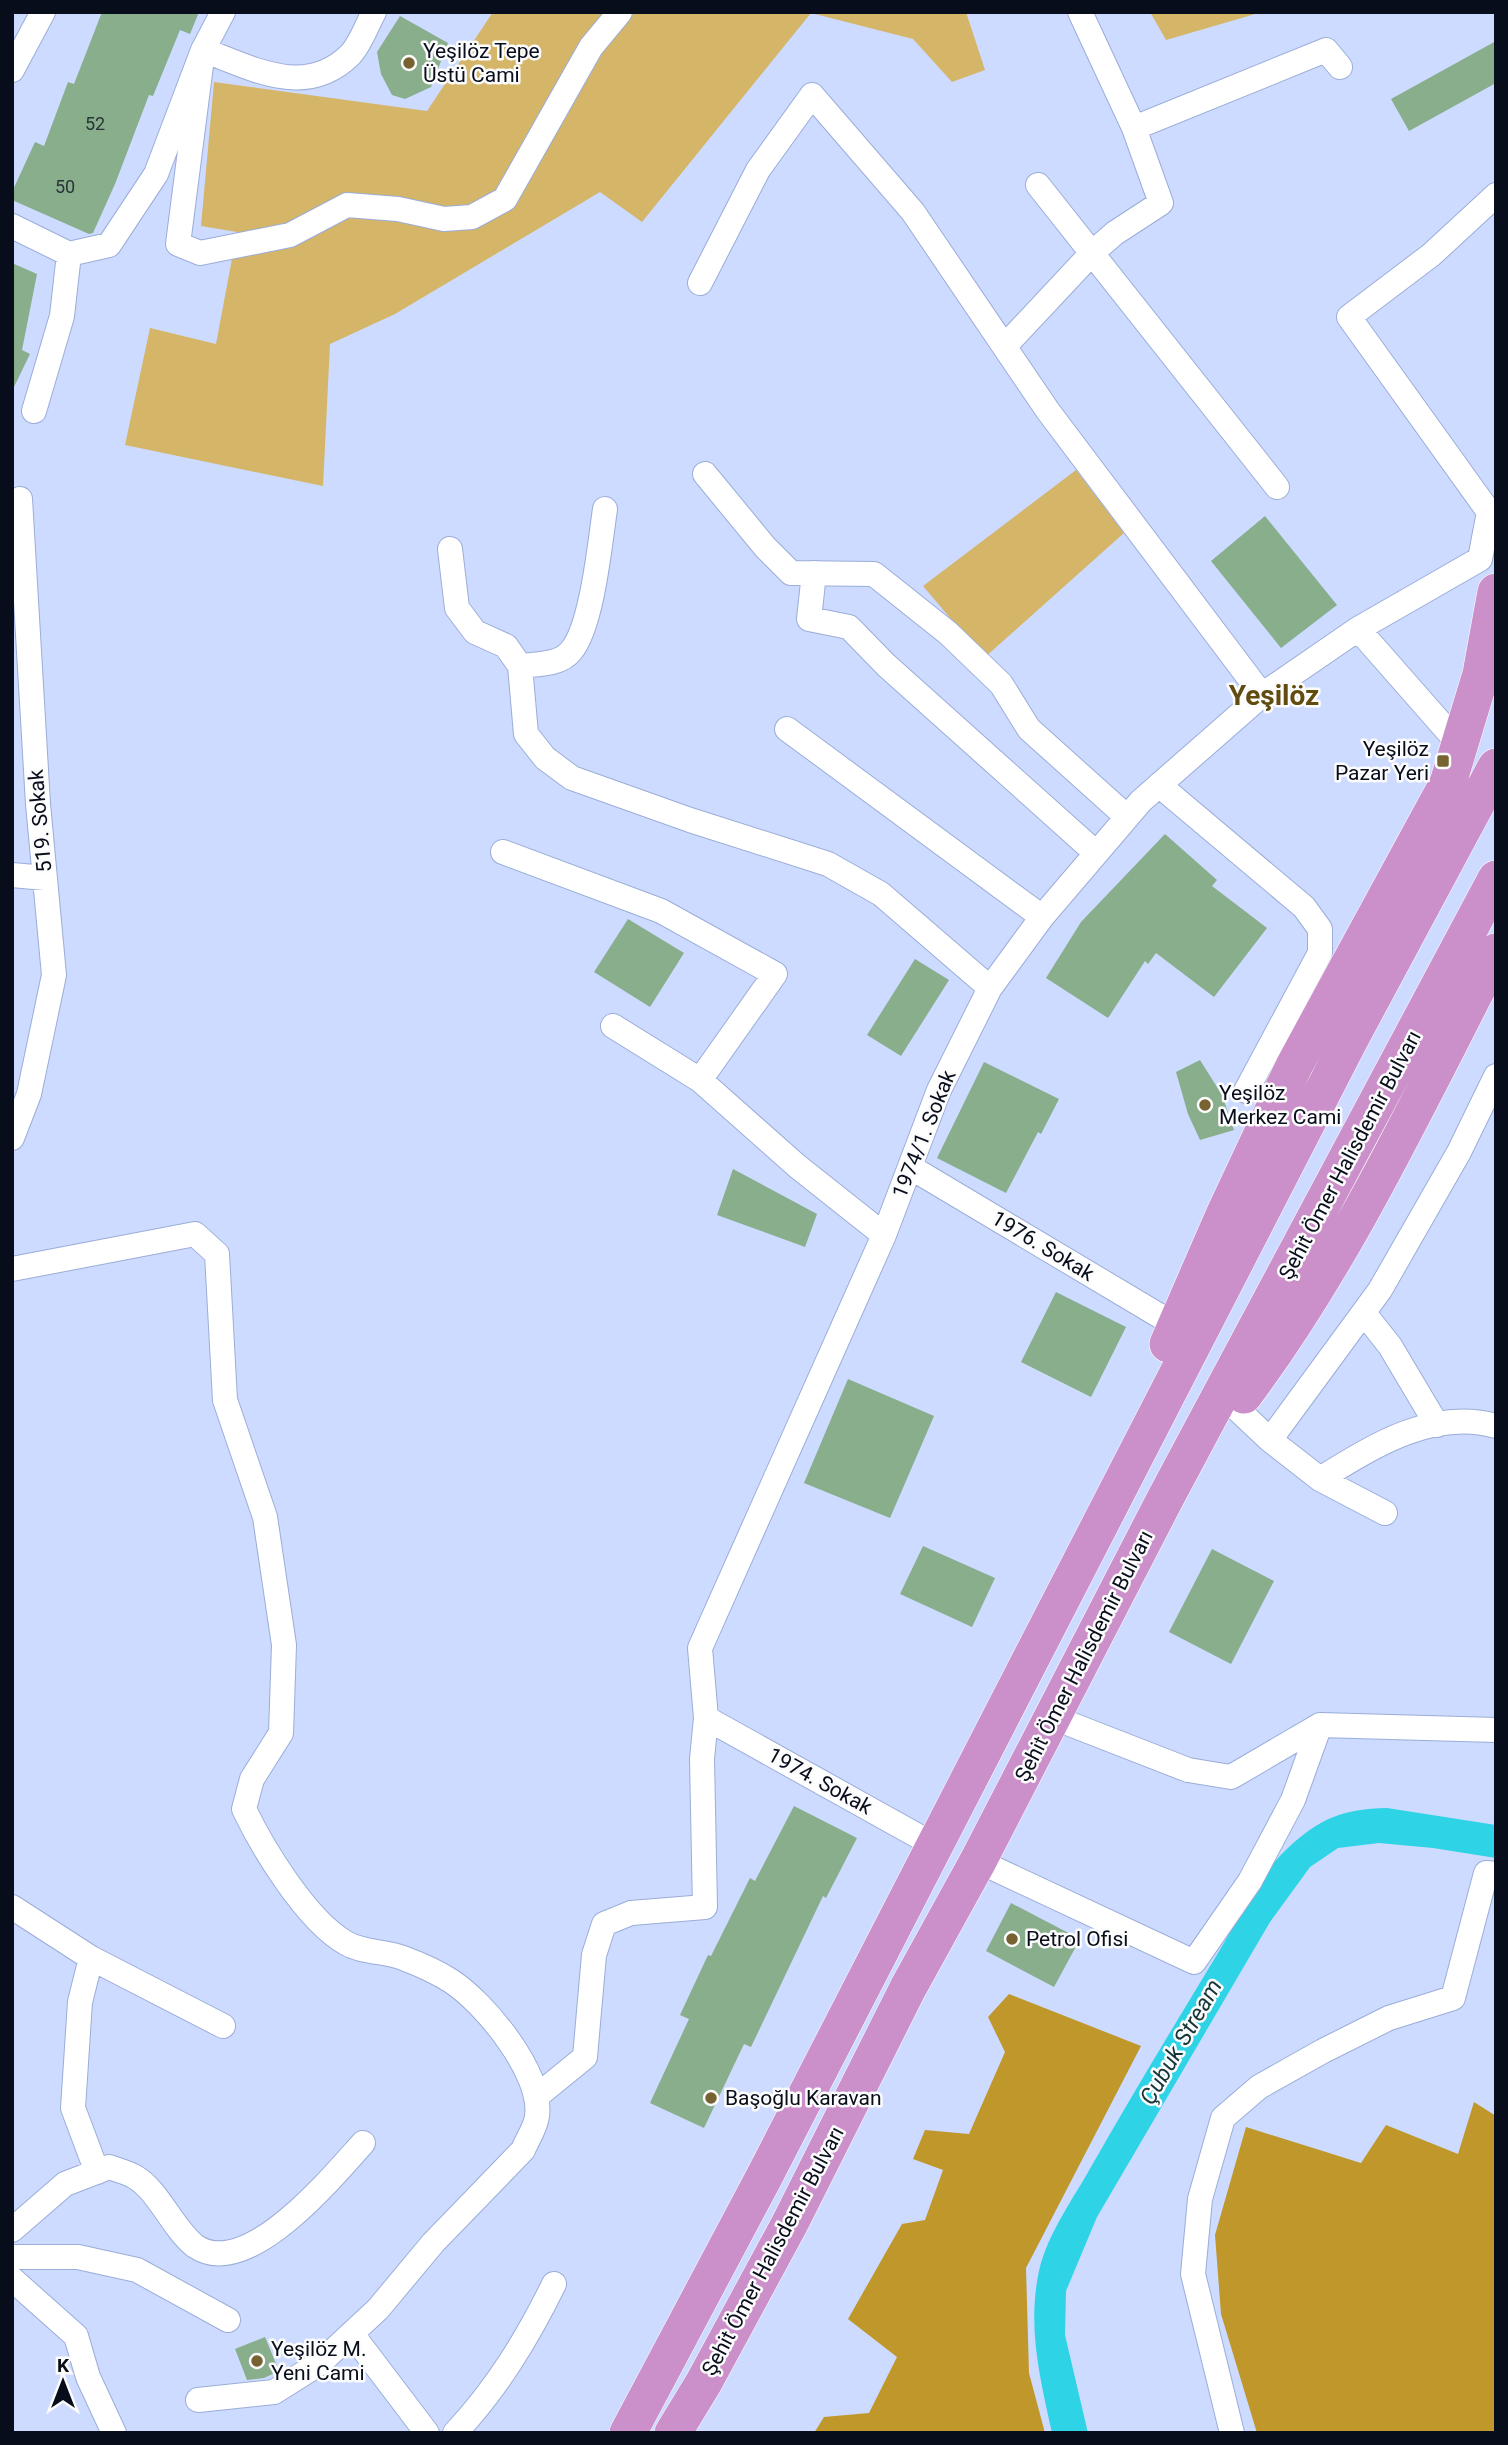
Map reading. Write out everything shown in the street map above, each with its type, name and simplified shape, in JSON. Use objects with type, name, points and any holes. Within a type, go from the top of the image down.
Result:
[{"type":"highway","name":"Şehit Ömer Halisdemir Bulvarı","points":[[1108,1507],[1175,1325],[1294,1066],[1448,783],[1481,674],[1496,592]]},
{"type":"highway","name":"Şehit Ömer Halisdemir Bulvarı","points":[[628,2433],[1108,1507],[1496,767]]},
{"type":"highway","name":"Şehit Ömer Halisdemir Bulvarı","points":[[673,2433],[705,2382],[790,2223],[908,1987],[978,1861],[1165,1499],[1496,879]]},
{"type":"highway","points":[[1165,1499],[1289,1335],[1395,1145],[1496,953]]},
{"type":"street","points":[[12,70],[43,12]]},
{"type":"street","points":[[12,226],[69,254],[109,245],[156,174],[203,50],[223,12]]},
{"type":"street","points":[[203,50],[276,77],[313,78],[350,54],[373,12]]},
{"type":"street","points":[[203,50],[178,244],[200,253],[290,235],[347,205],[398,209],[444,219],[472,218],[505,198],[591,47],[620,12]]},
{"type":"street","points":[[1005,346],[1093,252],[1115,233],[1161,203],[1134,128],[1080,12]]},
{"type":"street","points":[[1134,128],[1326,50],[1340,67]]},
{"type":"street","points":[[700,283],[758,170],[812,95],[914,212],[1048,411],[1262,695]]},
{"type":"street","points":[[1038,185],[1093,252],[1180,368],[1278,487]]},
{"type":"street","name":"1974/1. Sokak","points":[[706,1718],[700,1648],[884,1235],[939,1090],[990,988],[1041,917],[1127,817],[1159,785],[1262,695],[1358,629],[1480,559],[1489,512],[1349,317],[1431,255],[1496,195]]},
{"type":"street","points":[[34,411],[62,316],[69,254]]},
{"type":"street","points":[[705,474],[765,547],[791,573],[874,574],[948,633],[1001,684],[1029,729],[1127,817]]},
{"type":"street","name":"519. Sokak","points":[[15,1124],[29,1094],[54,975],[45,878],[23,739],[20,499]]},
{"type":"street","points":[[520,666],[556,662],[571,652],[589,610],[605,509]]},
{"type":"street","points":[[450,549],[457,608],[475,632],[506,646],[520,666],[526,733],[545,758],[572,778],[690,820],[828,864],[881,894],[990,988]]},
{"type":"street","points":[[814,573],[809,619],[849,627],[896,674],[1096,853]]},
{"type":"street","points":[[1358,629],[1459,744]]},
{"type":"street","points":[[787,729],[1041,917]]},
{"type":"street","points":[[1159,785],[1304,906],[1320,929],[1320,953],[1247,1091]]},
{"type":"street","points":[[503,852],[661,911],[775,974],[700,1080]]},
{"type":"street","points":[[12,875],[45,878]]},
{"type":"street","points":[[613,1026],[700,1080],[797,1166],[884,1235]]},
{"type":"street","points":[[1269,1440],[1380,1290],[1459,1152],[1496,1076]]},
{"type":"street","name":"1976. Sokak","points":[[910,1167],[1175,1325]]},
{"type":"street","points":[[12,1269],[195,1234],[217,1254],[225,1400],[265,1517],[284,1644],[281,1733],[252,1779],[244,1809],[265,1852],[311,1911],[347,1944],[402,1957],[452,1981],[471,1998],[519,2053],[535,2085],[537,2116],[523,2150],[352,2334],[320,2363],[274,2392],[198,2400]]},
{"type":"street","points":[[1364,1313],[1390,1346],[1437,1425]]},
{"type":"street","points":[[1235,1407],[1269,1440],[1320,1479],[1385,1513]]},
{"type":"street","points":[[1320,1479],[1378,1444],[1407,1432],[1437,1425],[1473,1422],[1496,1426]]},
{"type":"street","points":[[1052,1717],[1188,1770],[1231,1777],[1320,1725],[1496,1730]]},
{"type":"street","points":[[536,2098],[585,2057],[594,1955],[604,1924],[631,1913],[705,1906],[702,1759],[706,1718]]},
{"type":"street","name":"1974. Sokak","points":[[706,1718],[934,1845]]},
{"type":"street","points":[[978,1861],[1194,1962],[1250,1881],[1293,1800],[1320,1725]]},
{"type":"street","points":[[1232,2433],[1193,2274],[1200,2199],[1223,2118],[1259,2087],[1323,2051],[1389,2018],[1453,1998],[1486,1873],[1496,1874]]},
{"type":"street","points":[[12,1907],[91,1958],[223,2026]]},
{"type":"street","points":[[91,1958],[80,2002],[73,2108],[97,2172]]},
{"type":"street","points":[[12,2230],[65,2184],[109,2168],[136,2177],[196,2246],[219,2254],[256,2244],[310,2201],[363,2143]]},
{"type":"street","points":[[12,2257],[78,2257],[137,2270],[228,2320]]},
{"type":"street","points":[[12,2279],[76,2336],[88,2377],[114,2433]]},
{"type":"street","points":[[455,2433],[486,2400],[514,2358],[554,2284]]},
{"type":"street","points":[[352,2334],[426,2433]]},
{"type":"shaded area","points":[[493,12],[966,12],[985,70],[952,82],[913,39],[811,13],[642,222],[600,192],[395,314],[330,344],[323,486],[125,445],[150,328],[216,344],[237,232],[201,226],[214,82],[427,111]]},
{"type":"shaded area","points":[[1150,12],[1262,12],[1166,40]]},
{"type":"shaded area","points":[[1076,470],[1124,533],[984,658],[923,586]]},
{"type":"shaded area","points":[[1009,1994],[1141,2046],[1026,2268],[1029,2373],[1045,2433],[814,2433],[824,2417],[869,2413],[897,2357],[848,2319],[902,2224],[925,2220],[943,2170],[913,2159],[925,2130],[969,2134],[1005,2052],[988,2017]]},
{"type":"shaded area","points":[[1474,2102],[1496,2116],[1496,2433],[1257,2433],[1221,2314],[1215,2235],[1246,2127],[1361,2163],[1386,2125],[1458,2154]]},
{"type":"water","name":"Çubuk Stream","points":[[1387,1808],[1496,1825],[1496,1858],[1379,1843],[1338,1848],[1310,1867],[1270,1922],[1097,2217],[1066,2291],[1065,2335],[1088,2433],[1052,2433],[1036,2352],[1034,2312],[1039,2271],[1061,2218],[1267,1871],[1288,1848],[1322,1822],[1357,1810]]},
{"type":"building","points":[[102,12],[199,12],[190,34],[180,30],[153,96],[149,95],[115,184],[93,233],[89,234],[12,200],[12,192],[35,142],[44,146],[68,82],[74,84]]},
{"type":"building","name":"Yeşilöz Tepe Üstü Cami","points":[[400,16],[448,43],[431,87],[405,99],[392,95],[381,74],[377,52]]},
{"type":"building","points":[[1496,41],[1496,83],[1409,131],[1391,99]]},
{"type":"building","points":[[12,263],[37,274],[22,350],[30,354],[12,391]]},
{"type":"building","points":[[1265,516],[1337,605],[1281,648],[1211,561]]},
{"type":"building","points":[[1165,834],[1217,880],[1212,886],[1267,928],[1214,997],[1156,953],[1148,964],[1145,961],[1108,1018],[1046,978],[1081,922]]},
{"type":"building","points":[[628,919],[684,953],[650,1007],[594,972]]},
{"type":"building","points":[[915,959],[949,980],[901,1056],[867,1035]]},
{"type":"building","name":"Yeşilöz Merkez Cami","points":[[1200,1060],[1222,1095],[1234,1130],[1200,1140],[1188,1114],[1176,1072]]},
{"type":"building","points":[[984,1062],[1059,1099],[1006,1193],[937,1158]]},
{"type":"building","points":[[733,1169],[817,1214],[805,1247],[717,1215]]},
{"type":"building","points":[[1056,1292],[1126,1327],[1091,1397],[1021,1362]]},
{"type":"building","points":[[848,1379],[934,1416],[890,1518],[804,1483]]},
{"type":"building","points":[[923,1546],[995,1578],[972,1627],[900,1594]]},
{"type":"building","points":[[1212,1549],[1274,1581],[1231,1664],[1169,1632]]},
{"type":"building","points":[[794,1806],[857,1838],[826,1898],[823,1896],[751,2047],[744,2044],[704,2128],[650,2103],[689,2019],[680,2015],[708,1955],[711,1956],[750,1878],[755,1881]]},
{"type":"building","points":[[1011,1903],[1080,1939],[1054,1987],[986,1951]]},
{"type":"building","name":"Yeşilöz M. Yeni Cami","points":[[265,2337],[279,2371],[264,2378],[247,2380],[235,2349]]},
{"type":"place","name":"Yeşilöz Tepe Üstü Cami","points":[[409,63]]},
{"type":"place","name":"Yeşilöz Pazar Yeri","points":[[1443,761]]},
{"type":"place","name":"Yeşilöz Merkez Cami","points":[[1205,1105]]},
{"type":"place","name":"Petrol Ofisi","points":[[1012,1939]]},
{"type":"place","name":"Başoğlu Karavan","points":[[711,2098]]},
{"type":"place","name":"Yeşilöz M. Yeni Cami","points":[[257,2361]]},
{"type":"district","name":"Yeşilöz","points":[[1274,695]]}]
